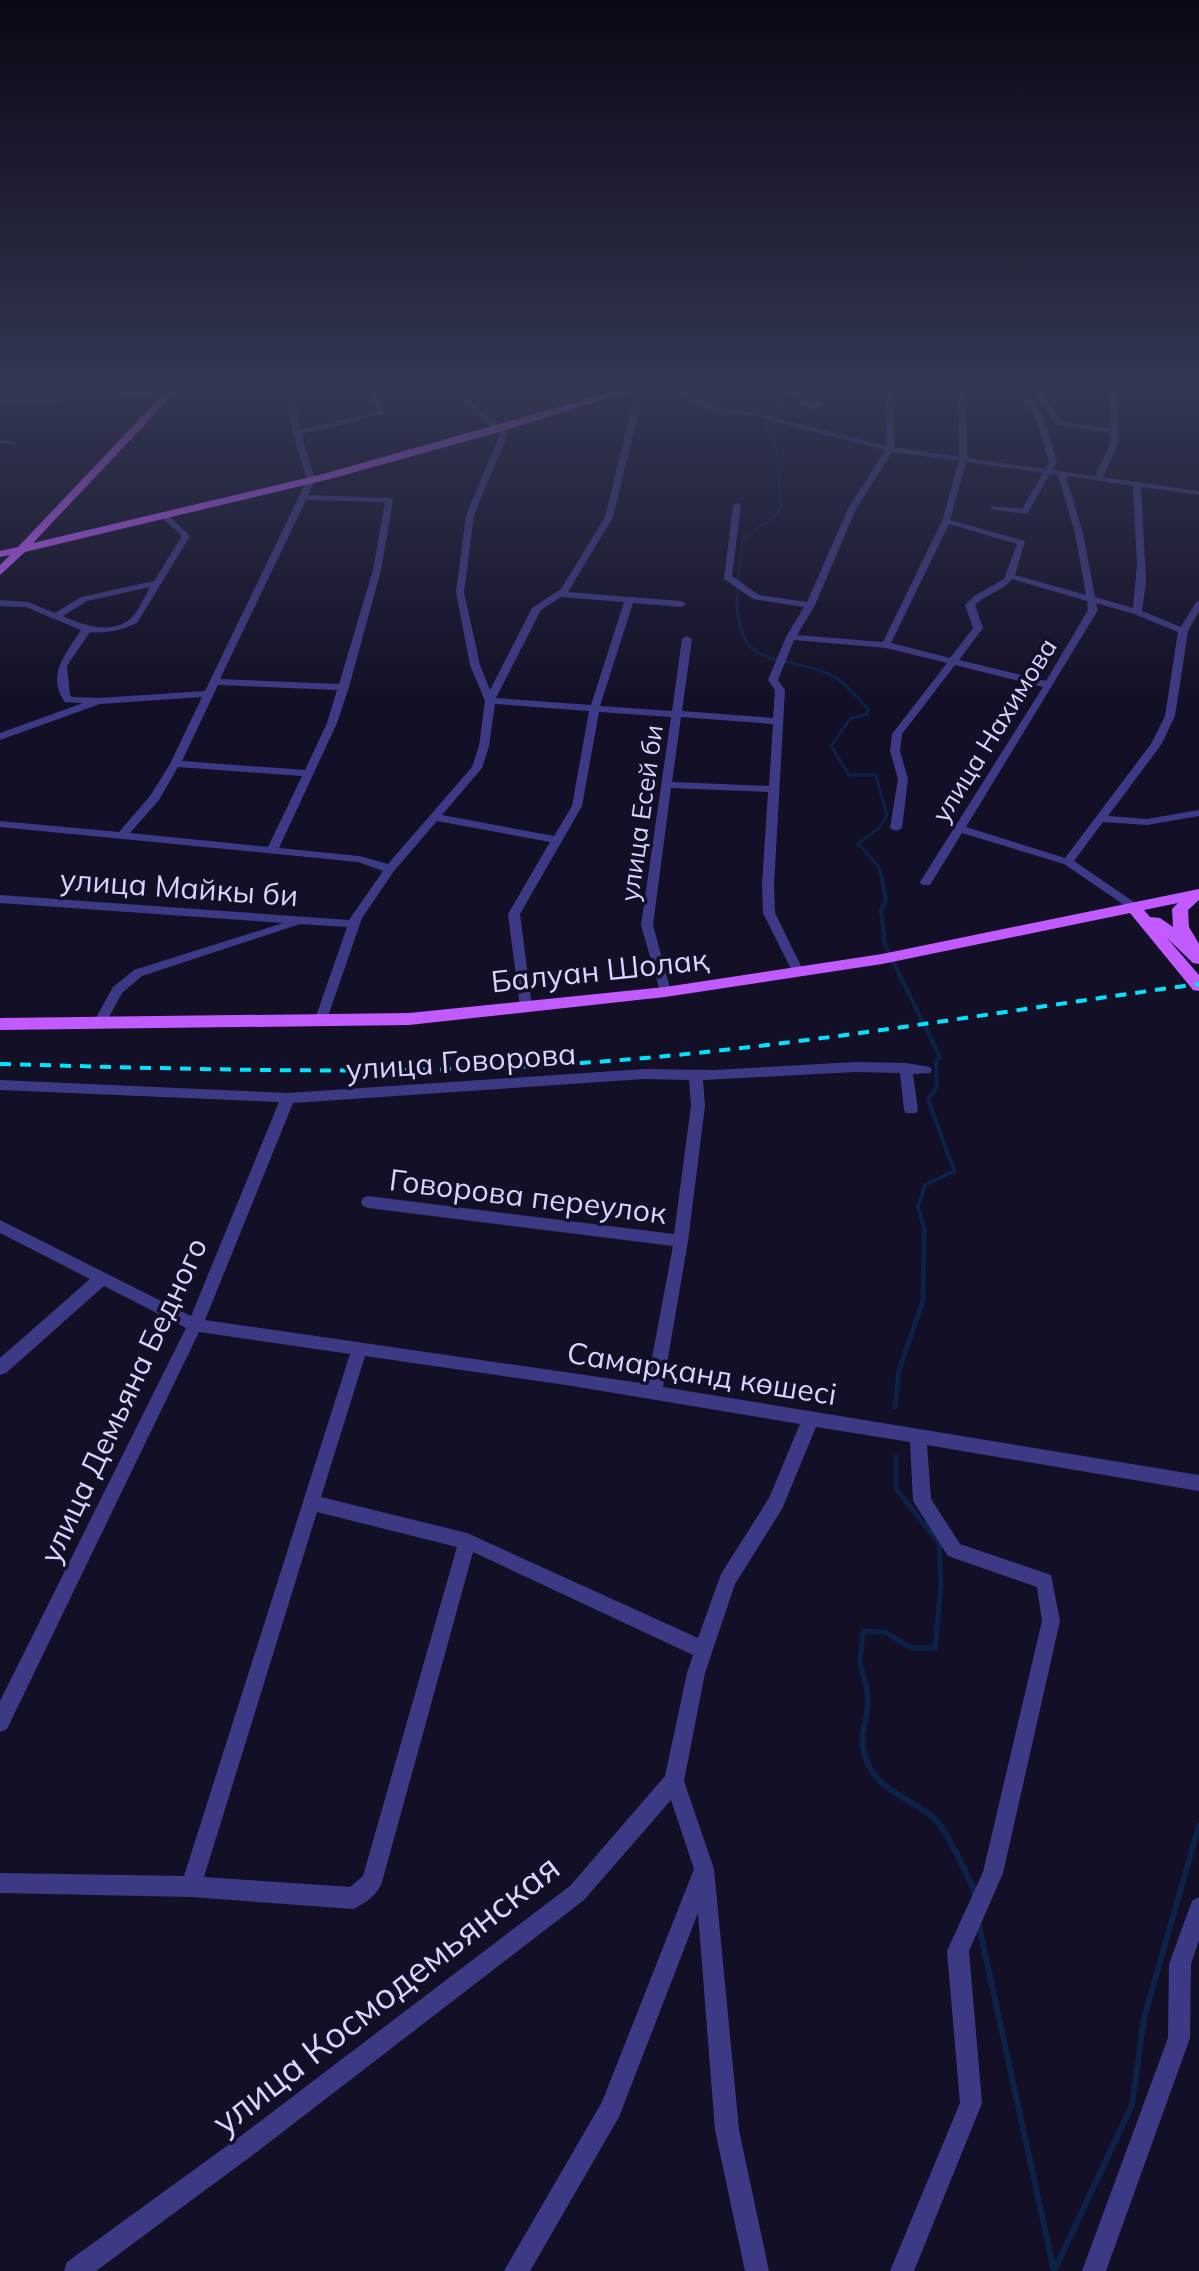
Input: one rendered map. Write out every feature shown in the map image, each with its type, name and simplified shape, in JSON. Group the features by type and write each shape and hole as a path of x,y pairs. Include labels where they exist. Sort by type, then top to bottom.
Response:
{"main road":[{"path":"0,572 78,490"},
{"path":"0,554 270,490"},
{"path":"1199,894 1186,901 1179,918 1199,958"},
{"name":"Балуан Шолақ","path":"0,1024 409,1019 665,992 952,945 1199,894"},
{"path":"1133,907 1170,931 1199,958"},
{"path":"1133,907 1199,986"}],"street":[{"path":"122,836 155,798 175,764 306,490"},
{"path":"481,490 470,515 460,592 475,665 490,701"},
{"path":"320,1022 354,924 390,869 477,768 484,746 490,701 537,608 564,591 609,517 616,490"},
{"path":"798,972 769,913 780,690 773,680 852,509 864,490"},
{"path":"886,645 946,521 955,490"},
{"path":"995,508 1024,512 1036,490"},
{"path":"1066,490 1079,533 1092,600"},
{"path":"1137,490 1135,513 1143,591 1137,612"},
{"path":"1176,490 1199,493"},
{"path":"272,851 332,723 344,687 377,570 389,500 303,497"},
{"path":"737,505 727,577 756,597 810,605"},
{"path":"0,603 29,604 86,630 110,631 134,621 186,536 164,516"},
{"path":"896,828 903,779 895,751 897,734 978,628 970,605 973,599 1003,584 1010,576 1021,541 946,521"},
{"path":"1010,576 1137,612 1183,631"},
{"path":"55,617 84,599 157,583"},
{"path":"559,594 681,604"},
{"name":"улица Нахимова","path":"926,882 1049,685 1093,610 1092,600"},
{"path":"526,1007 514,914 577,806 595,707 629,601"},
{"path":"1068,862 1156,745 1170,716 1183,631 1199,604"},
{"path":"86,630 62,666 65,695 69,700 207,694"},
{"path":"791,637 886,645 1049,685"},
{"name":"улица Есей би","path":"665,992 647,925 687,639"},
{"path":"213,682 344,687"},
{"path":"0,737 99,701"},
{"path":"490,701 779,721"},
{"path":"175,764 309,773"},
{"path":"666,785 775,789"},
{"path":"1102,819 1147,822 1199,813"},
{"path":"434,817 559,840"},
{"path":"0,824 359,859 390,869"},
{"path":"959,828 1068,862 1133,907"},
{"name":"улица Майкы би","path":"0,899 354,924"},
{"path":"98,1025 117,990 138,973 297,922"},
{"name":"улица Говорова","path":"0,1085 288,1098 644,1074 696,1078 886,1065 925,1070"},
{"path":"906,1068 911,1110"},
{"name":"Говорова переулок","path":"654,1393 681,1241 698,1106 696,1078"},
{"name":"улица Демьяна Бедного","path":"0,1722 195,1325 288,1098"},
{"name":"Говорова переулок","path":"368,1202 681,1241"},
{"name":"Самарқанд көшесі","path":"0,1226 195,1325 654,1393 1199,1483"},
{"path":"0,1368 103,1277"},
{"path":"191,1887 359,1349"},
{"name":"улица Космодемьянская","path":"76,2271 250,2143 577,1893 674,1781 696,1673 727,1580 776,1503 810,1420"},
{"path":"902,2271 971,2103 958,1951 993,1873 1051,1621 1045,1581 954,1550 922,1501 918,1436"},
{"path":"313,1503 467,1541 705,1651"},
{"path":"0,1883 191,1887 353,1898 372,1882 467,1541"},
{"path":"674,1781 704,1869 727,2130 757,2271"},
{"path":"516,2271 611,2109 704,1869"},
{"path":"1094,2271 1179,2038 1180,1964 1199,1908"}],"waterway":[{"path":"737,599 742,540 776,515 781,507 780,490"},
{"path":"737,599 739,622 745,639 754,650 766,657 831,675 868,709 867,714 850,719 831,746 849,775 876,775 887,816 879,828 858,844 879,867 881,876"},
{"path":"881,874 886,899 881,911 885,945 940,1057 936,1061 937,1087 928,1099 954,1171 925,1185 918,1207 925,1231"},
{"path":"895,1407 899,1370 923,1301 924,1229"},
{"path":"866,1687 860,1662 863,1631 885,1632 911,1648 935,1648 941,1584 939,1543 896,1489 896,1456"},
{"path":"866,1685 868,1706 862,1741 867,1762 887,1787 939,1823 960,1860 975,1897"},
{"path":"1055,2269 1132,2105 1144,2018 1199,1825"},
{"path":"979,1926 1054,2271"}],"railway":[{"path":"0,1064 363,1070 581,1063 736,1049 1199,984"}]}
